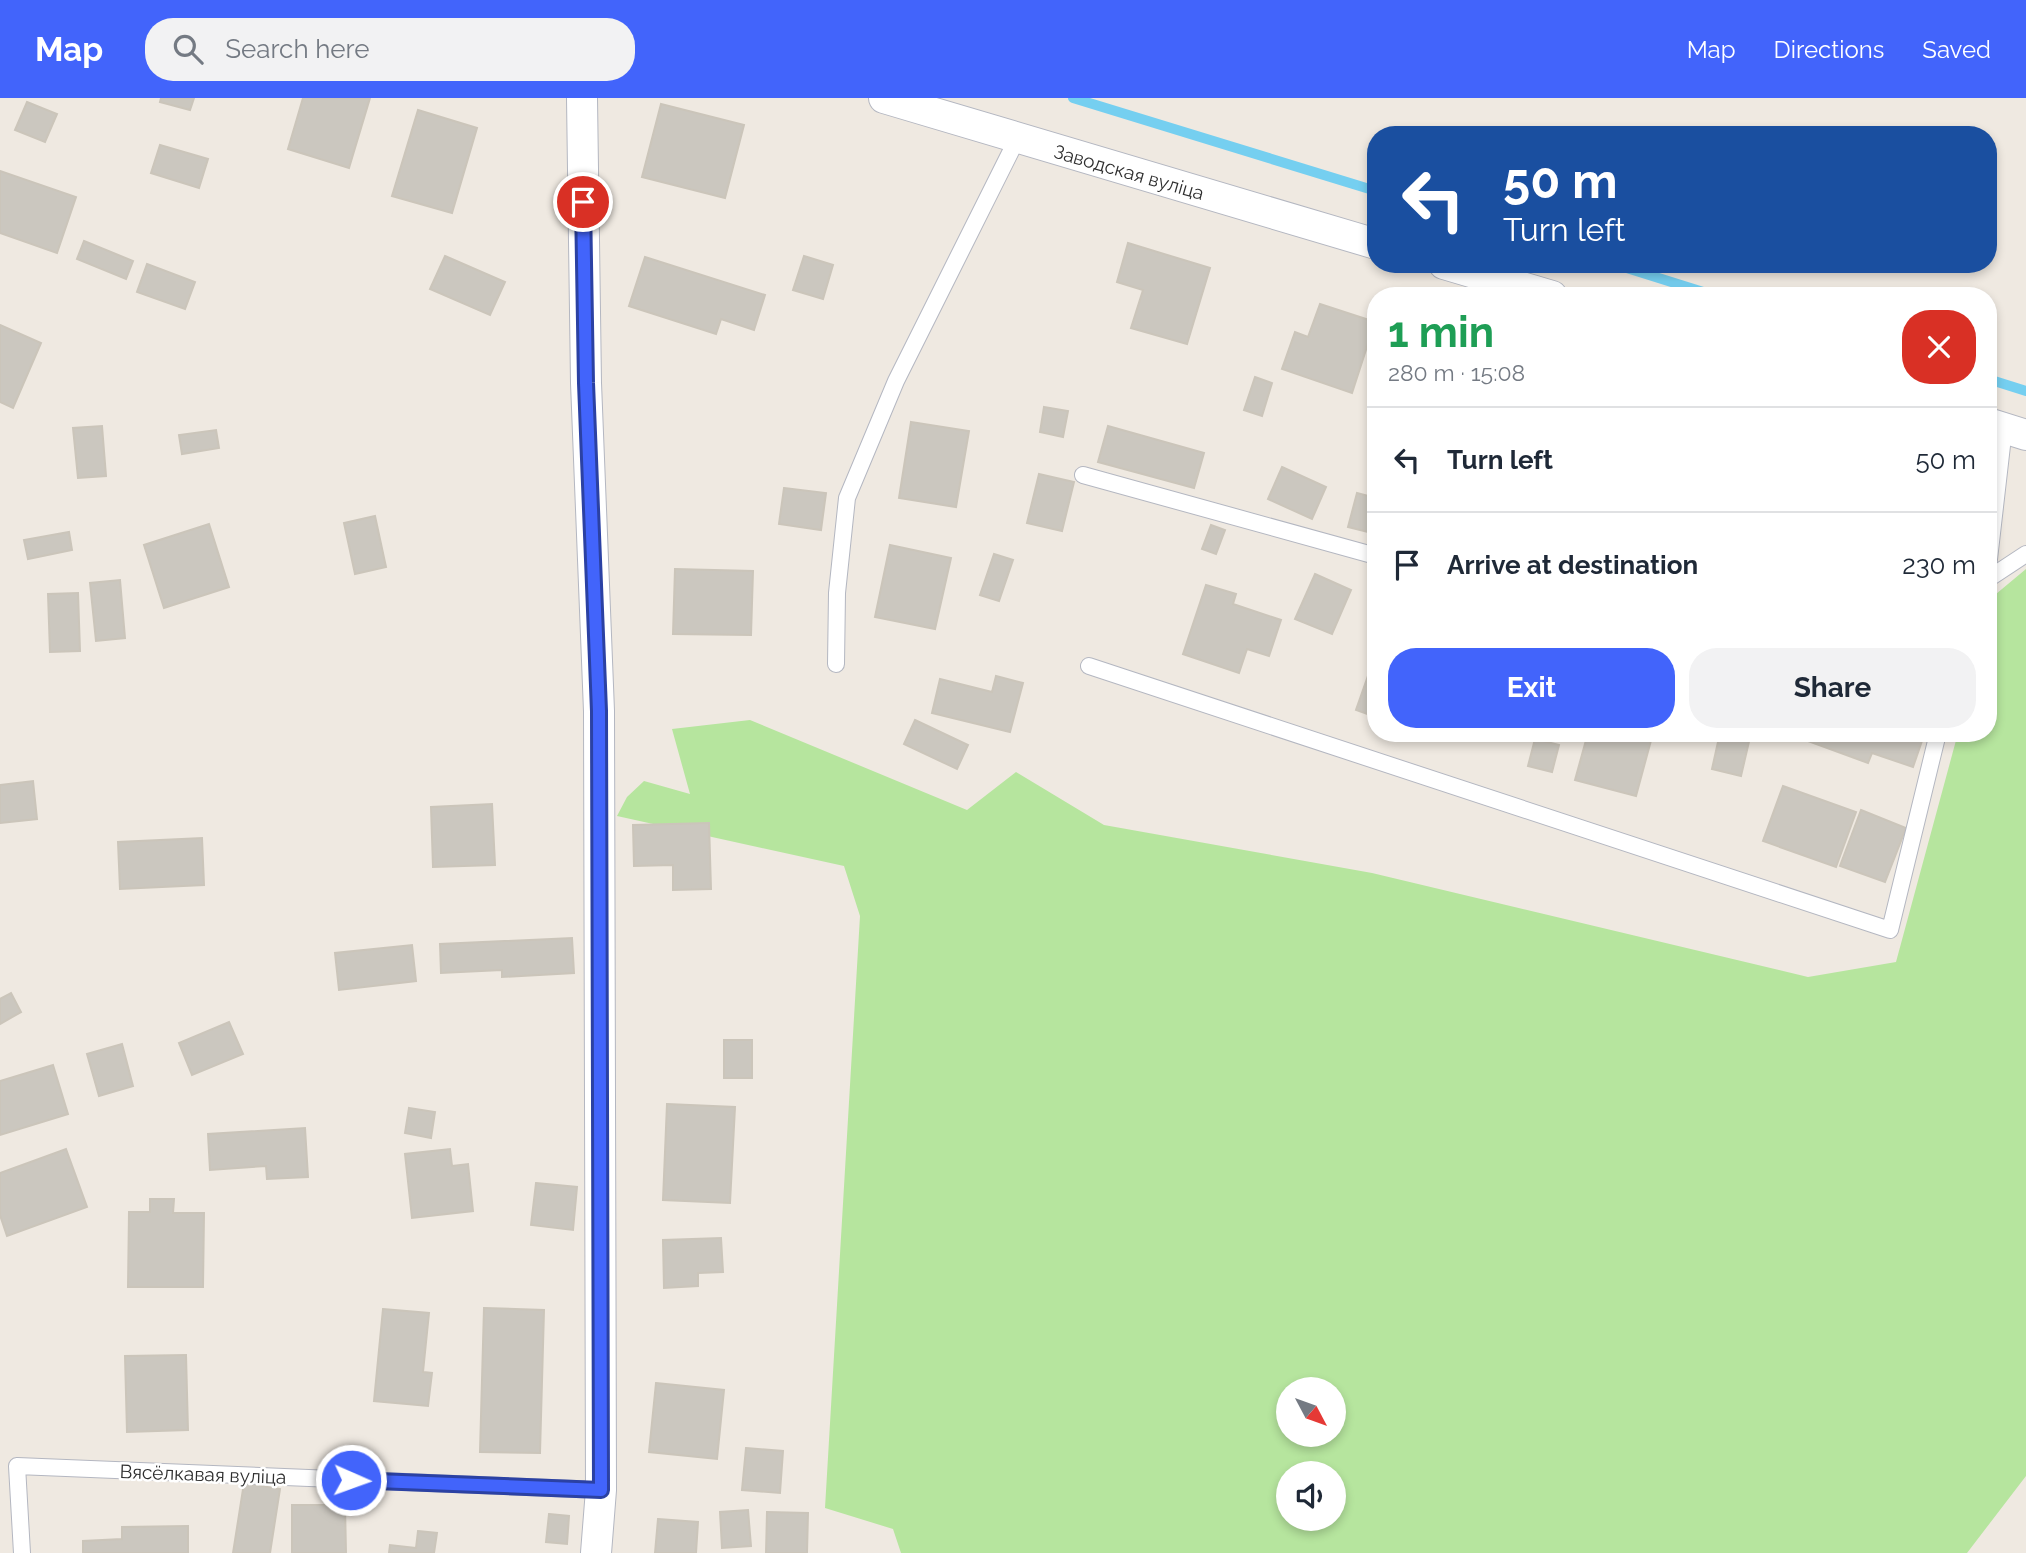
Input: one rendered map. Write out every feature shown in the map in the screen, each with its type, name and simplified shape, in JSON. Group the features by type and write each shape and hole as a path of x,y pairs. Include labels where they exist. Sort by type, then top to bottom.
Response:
{"street":[{"path":"582,98 586,383 599,711 601,1490 596,1553"},
{"name":"Заводская вуліца","path":"884,98 1367,241"},
{"path":"1474,273 1522,287"}],"lane":[{"path":"836,664 836,593 847,498 896,381 1017,139"},
{"path":"1997,498 2006,429"},
{"path":"1083,475 1367,554"},
{"path":"1997,573 2026,554"},
{"path":"1089,666 1890,930 1936,742"},
{"name":"Вясёлкавая вуліца","path":"22,1553 17,1466 601,1490"}],"green space":[{"path":"2026,569 2026,1476 1967,1553 901,1553 893,1529 825,1508 860,916 844,866 617,816 627,797 644,781 690,794 672,729 750,720 967,810 1016,772 1104,825 1372,873 1808,977 1896,962 1956,742 1997,742 1997,593"}],"building":[{"path":"161,98 194,98 190,110 160,102"},
{"path":"303,98 370,98 349,168 288,149"},
{"path":"27,102 57,114 45,142 15,130"},
{"path":"661,104 744,125 725,198 642,177"},
{"path":"418,110 477,128 452,213 392,196"},
{"path":"160,145 208,159 199,188 151,173"},
{"path":"0,171 76,197 57,253 0,233"},
{"path":"84,241 133,261 126,279 77,259"},
{"path":"1128,243 1210,268 1187,344 1131,328 1143,290 1117,282"},
{"path":"445,256 505,282 490,315 430,289"},
{"path":"804,256 833,265 823,299 793,290"},
{"path":"645,257 765,295 754,330 721,319 716,334 629,306"},
{"path":"147,264 195,282 185,309 137,292"},
{"path":"1320,304 1367,319 1367,347 1352,393 1282,369 1295,332 1308,337"},
{"path":"0,325 41,343 13,408 0,402"},
{"path":"1255,377 1272,383 1262,416 1244,410"},
{"path":"1044,407 1068,411 1063,437 1040,432"},
{"path":"911,422 969,431 956,507 899,498"},
{"path":"102,426 106,476 78,478 73,428"},
{"path":"1108,426 1204,453 1194,488 1098,462"},
{"path":"216,430 219,448 182,454 179,435"},
{"path":"1282,467 1326,487 1312,519 1268,499"},
{"path":"1039,474 1074,482 1062,531 1027,523"},
{"path":"784,488 826,493 821,530 779,524"},
{"path":"1357,493 1367,496 1367,532 1348,527"},
{"path":"375,516 386,567 355,574 344,523"},
{"path":"209,524 229,587 164,608 144,545"},
{"path":"1211,525 1225,530 1216,554 1202,549"},
{"path":"69,532 72,550 28,559 24,540"},
{"path":"890,545 951,558 935,629 875,617"},
{"path":"994,554 1013,560 999,601 980,595"},
{"path":"675,569 753,571 751,635 673,634"},
{"path":"1315,574 1351,590 1332,634 1295,619"},
{"path":"120,580 125,638 96,641 90,583"},
{"path":"1206,585 1236,594 1233,604 1281,620 1269,656 1247,649 1239,673 1183,654"},
{"path":"78,593 80,651 50,652 48,594"},
{"path":"996,676 1023,683 1010,732 932,713 940,679 992,692"},
{"path":"1367,679 1367,714 1356,710"},
{"path":"915,720 968,745 957,769 904,744"},
{"path":"1534,742 1559,745 1552,772 1528,766"},
{"path":"1586,742 1651,742 1636,796 1575,780"},
{"path":"1718,742 1749,742 1741,776 1712,769"},
{"path":"1810,742 1922,742 1913,767 1872,753 1868,763"},
{"path":"33,781 37,819 0,823 0,785"},
{"path":"1783,786 1856,812 1836,867 1763,841"},
{"path":"492,804 495,865 433,867 431,807"},
{"path":"1861,810 1906,828 1885,882 1840,866"},
{"path":"709,823 711,889 673,890 673,865 634,866 633,825"},
{"path":"202,838 204,885 120,889 118,842"},
{"path":"572,938 574,973 502,977 502,970 441,973 440,944"},
{"path":"412,945 416,981 339,990 335,953"},
{"path":"11,993 21,1012 0,1024 0,999"},
{"path":"229,1022 243,1054 192,1075 179,1043"},
{"path":"724,1040 752,1040 752,1078 724,1078"},
{"path":"122,1044 133,1086 99,1096 87,1054"},
{"path":"53,1065 68,1114 0,1135 0,1081"},
{"path":"667,1104 735,1107 730,1203 663,1200"},
{"path":"409,1108 435,1112 431,1138 405,1133"},
{"path":"305,1128 308,1177 267,1179 266,1166 210,1170 208,1134"},
{"path":"66,1149 87,1207 7,1236 0,1215 0,1173"},
{"path":"450,1149 452,1166 468,1164 473,1211 412,1218 405,1154"},
{"path":"536,1183 577,1187 573,1230 531,1225"},
{"path":"150,1199 174,1199 173,1213 204,1213 203,1287 128,1287 129,1212 150,1212"},
{"path":"721,1238 723,1272 698,1273 698,1286 664,1288 663,1240"},
{"path":"484,1308 544,1310 540,1453 480,1452"},
{"path":"383,1309 429,1313 423,1372 432,1373 428,1406 374,1401"},
{"path":"186,1355 188,1430 127,1432 125,1356"},
{"path":"656,1383 724,1390 717,1459 649,1452"},
{"path":"746,1448 783,1451 780,1493 742,1490"},
{"path":"244,1483 280,1489 270,1553 233,1553"},
{"path":"292,1505 345,1505 346,1553 292,1553"},
{"path":"748,1510 751,1546 722,1548 720,1512"},
{"path":"767,1512 808,1513 807,1553 766,1553"},
{"path":"549,1514 569,1516 567,1544 546,1542"},
{"path":"658,1519 698,1522 696,1553 655,1553"},
{"path":"188,1526 188,1553 83,1553 83,1541 122,1539 122,1527"},
{"path":"418,1531 437,1533 434,1553 389,1553 390,1545 416,1548"}],"waterway":[{"path":"1073,98 1367,188"},
{"path":"1643,273 1687,287"},
{"path":"1997,382 2026,391"}],"route":[{"path":"351,1480 601,1490 599,711 586,383 583,202"}]}
